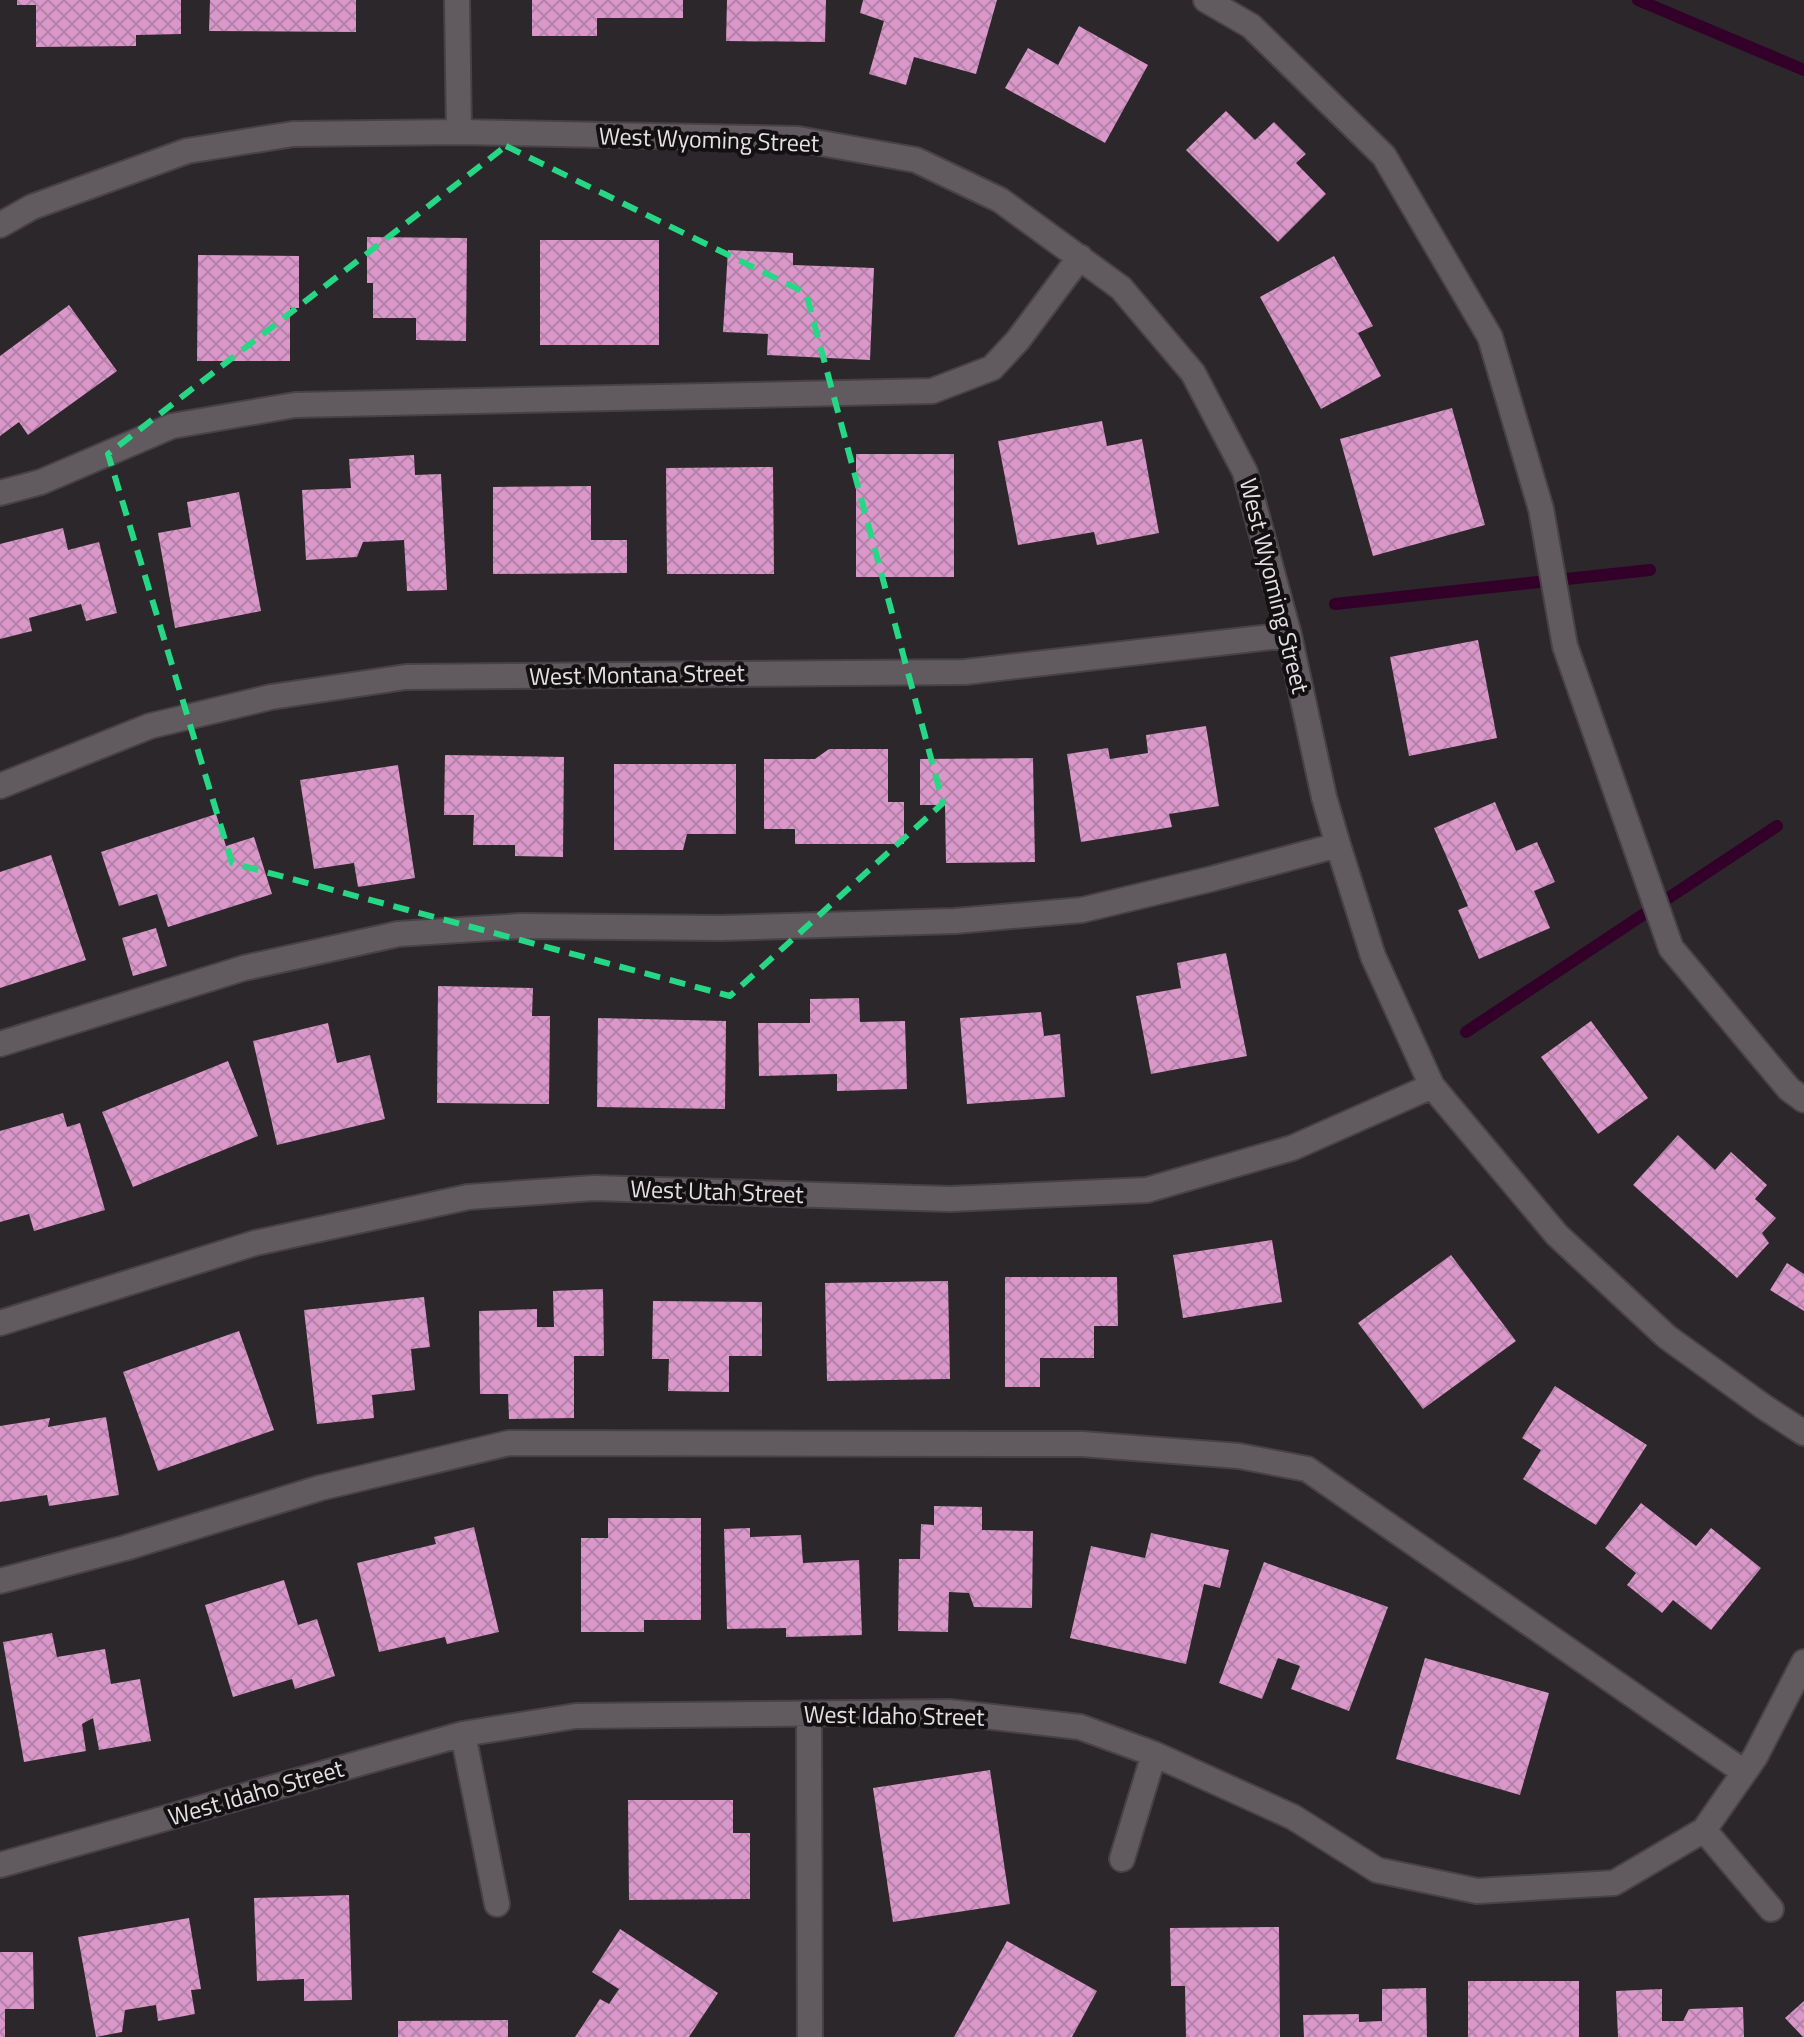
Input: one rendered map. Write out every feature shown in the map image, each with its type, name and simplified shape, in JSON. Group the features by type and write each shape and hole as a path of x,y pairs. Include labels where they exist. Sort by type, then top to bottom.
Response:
{"street":[{"path":"457,0 459,132"},
{"path":"1206,0 1251,26 1384,156 1490,337 1541,509 1565,646 1671,948 1789,1089 1804,1100"},
{"name":"West Wyoming Street","path":"0,225 32,207 187,151 293,134 459,132 798,139 916,160 1000,200 1121,288 1193,373 1245,472 1289,635 1324,797 1338,845 1373,956 1432,1086 1568,1245 1667,1337 1804,1433"},
{"path":"0,493 41,482 172,426 295,405 932,391 992,368 1018,340 1080,257"},
{"name":"West Montana Street","path":"0,786 150,726 271,697 406,677 965,672 1289,635"},
{"path":"0,1044 244,968 398,934 521,926 721,928 955,921 1082,910 1338,845"},
{"name":"West Utah Street","path":"0,1323 255,1243 468,1197 594,1188 950,1199 1147,1190 1292,1148 1432,1086"},
{"path":"0,1581 125,1548 320,1488 509,1443 1082,1444 1239,1456 1307,1469 1744,1772"},
{"name":"West Idaho Street","path":"0,1865 463,1734 576,1716 949,1712 1080,1727 1154,1754 1293,1817 1377,1870 1477,1891 1614,1883 1704,1830 1755,1757 1804,1662"},
{"path":"809,1714 810,2037"},
{"path":"463,1734 497,1904"},
{"path":"1122,1859 1154,1754"},
{"path":"1704,1830 1771,1909"}],"highlighted area":[{"path":"506,146 806,293 943,803 730,996 232,863 108,454"}],"building":[{"path":"17,0 181,0 181,34 136,35 136,46 36,47 36,5 17,5"},
{"path":"210,0 356,0 356,32 209,31"},
{"path":"532,0 683,0 683,18 597,18 597,36 532,36"},
{"path":"727,0 826,0 825,42 726,41"},
{"path":"863,0 997,0 976,74 914,57 906,85 869,74 884,21 860,13"},
{"path":"1079,26 1148,65 1105,143 1005,88 1028,48 1058,65"},
{"path":"1226,111 1255,140 1274,122 1306,154 1296,163 1326,194 1278,242 1186,150"},
{"path":"367,237 467,238 466,341 416,340 416,318 373,318 373,283 367,283"},
{"path":"540,240 659,240 659,345 540,345"},
{"path":"728,250 793,253 793,265 874,268 870,360 767,355 768,334 723,332"},
{"path":"198,255 299,256 299,308 290,308 290,361 197,361"},
{"path":"1334,256 1373,326 1358,333 1381,376 1321,409 1260,297"},
{"path":"69,305 117,371 28,435 19,422 0,436 0,356"},
{"path":"1452,408 1485,525 1373,556 1340,439"},
{"path":"1102,421 1107,446 1142,439 1159,533 1097,545 1094,532 1018,545 998,441"},
{"path":"856,454 954,454 954,577 856,577"},
{"path":"414,455 415,475 441,474 447,590 407,591 404,540 363,542 357,557 306,560 302,490 351,488 349,459"},
{"path":"773,467 774,574 667,574 666,468"},
{"path":"591,486 591,540 627,540 627,573 493,574 493,487"},
{"path":"239,492 261,611 175,628 158,533 191,527 187,502"},
{"path":"63,528 68,550 99,542 117,613 86,621 81,604 29,618 32,631 0,639 0,544"},
{"path":"1478,640 1497,738 1409,756 1390,657"},
{"path":"1206,726 1219,806 1169,814 1172,827 1081,842 1067,754 1108,748 1110,759 1148,753 1146,735"},
{"path":"829,749 888,749 888,802 904,802 904,844 795,844 795,829 764,829 764,759 815,759"},
{"path":"445,755 564,757 563,857 515,856 515,845 473,845 474,815 444,815"},
{"path":"1033,758 1035,862 946,863 945,805 920,805 920,759"},
{"path":"614,764 736,764 736,834 687,834 683,850 614,850"},
{"path":"398,765 415,878 358,887 354,863 314,869 300,780"},
{"path":"1495,802 1516,851 1537,842 1555,882 1534,891 1550,928 1479,959 1458,910 1468,906 1434,828"},
{"path":"216,814 226,846 254,837 272,894 168,927 157,894 119,906 101,852"},
{"path":"51,855 86,960 0,988 0,872"},
{"path":"156,928 167,966 133,976 122,938"},
{"path":"1226,953 1247,1056 1151,1074 1136,996 1181,988 1177,963"},
{"path":"438,986 533,988 532,1016 550,1016 549,1104 437,1103"},
{"path":"859,998 860,1022 905,1021 907,1089 837,1091 837,1074 759,1076 758,1023 810,1023 810,999"},
{"path":"1041,1012 1044,1036 1060,1034 1065,1097 967,1104 960,1018"},
{"path":"598,1018 726,1021 725,1109 597,1107"},
{"path":"1591,1021 1648,1098 1598,1134 1541,1057"},
{"path":"328,1023 337,1063 370,1055 385,1119 277,1145 253,1041"},
{"path":"228,1061 258,1136 133,1187 102,1112"},
{"path":"63,1113 67,1127 80,1123 105,1210 34,1231 29,1214 0,1222 0,1131"},
{"path":"1678,1135 1715,1170 1731,1152 1767,1185 1755,1199 1776,1218 1762,1233 1769,1243 1737,1278 1633,1185"},
{"path":"1272,1240 1282,1302 1183,1318 1173,1255"},
{"path":"1451,1255 1516,1341 1423,1409 1358,1323"},
{"path":"1787,1263 1804,1274 1804,1311 1770,1290"},
{"path":"1005,1277 1117,1277 1118,1326 1094,1326 1094,1358 1040,1358 1040,1387 1005,1387"},
{"path":"948,1281 950,1379 827,1381 825,1283"},
{"path":"603,1289 604,1356 574,1356 574,1418 509,1419 508,1394 480,1394 479,1311 537,1309 537,1327 554,1327 553,1291"},
{"path":"424,1297 430,1347 411,1349 415,1390 372,1395 374,1418 317,1424 304,1310"},
{"path":"653,1301 762,1302 762,1356 729,1356 729,1392 668,1391 669,1359 652,1359"},
{"path":"239,1331 274,1430 158,1471 123,1372"},
{"path":"1555,1386 1647,1445 1596,1525 1523,1479 1541,1450 1522,1438"},
{"path":"106,1417 119,1495 49,1506 47,1495 0,1502 0,1426 50,1418 48,1427"},
{"path":"1641,1503 1696,1546 1711,1528 1761,1568 1711,1630 1673,1600 1662,1613 1627,1585 1636,1573 1605,1548"},
{"path":"934,1506 982,1507 982,1530 1033,1531 1032,1608 974,1607 969,1593 949,1592 948,1632 898,1631 899,1559 920,1559 921,1524 934,1525"},
{"path":"608,1518 701,1518 701,1620 644,1620 644,1632 581,1632 581,1538 608,1538"},
{"path":"474,1527 499,1632 447,1644 445,1637 379,1652 357,1563 436,1544 434,1537"},
{"path":"750,1528 750,1537 801,1535 803,1563 859,1560 862,1635 786,1637 786,1628 727,1629 724,1529"},
{"path":"1151,1533 1229,1550 1220,1588 1204,1584 1186,1664 1070,1638 1091,1546 1145,1558"},
{"path":"1264,1562 1388,1607 1349,1711 1291,1689 1300,1666 1278,1658 1262,1699 1219,1683"},
{"path":"284,1580 298,1625 317,1619 335,1676 295,1689 292,1679 233,1697 205,1605"},
{"path":"52,1633 57,1657 105,1649 111,1684 140,1679 151,1741 99,1750 93,1718 82,1724 86,1751 24,1762 3,1642"},
{"path":"1425,1658 1549,1693 1520,1795 1396,1759"},
{"path":"990,1770 1010,1904 893,1922 873,1788"},
{"path":"628,1800 733,1800 733,1833 750,1833 750,1899 629,1900"},
{"path":"349,1895 352,2000 304,2001 304,1979 257,1981 254,1898"},
{"path":"189,1918 201,1989 191,1990 195,2014 158,2021 156,2005 125,2010 122,2032 96,2037 78,1937"},
{"path":"1279,1927 1280,2037 1186,2037 1185,1986 1171,1986 1170,1928"},
{"path":"620,1929 718,1993 689,2037 575,2037 600,1999 609,2004 619,1989 592,1972"},
{"path":"1007,1941 1097,1991 1072,2037 954,2037"},
{"path":"0,1952 33,1952 34,2009 5,2009 5,2037 0,2037"},
{"path":"1468,1981 1579,1981 1579,2037 1468,2037"},
{"path":"1426,1988 1427,2037 1304,2037 1303,2015 1359,2014 1359,2022 1382,2021 1382,1989"},
{"path":"1662,1989 1662,2021 1683,2021 1689,2009 1743,2007 1744,2037 1618,2037 1616,1991"},
{"path":"1804,2001 1804,2037 1803,2037 1785,2018"},
{"path":"508,2020 508,2037 398,2037 398,2021"}],"waterway":[{"path":"1638,0 1804,70"},
{"path":"1335,604 1650,570"},
{"path":"1466,1032 1777,826"}]}
